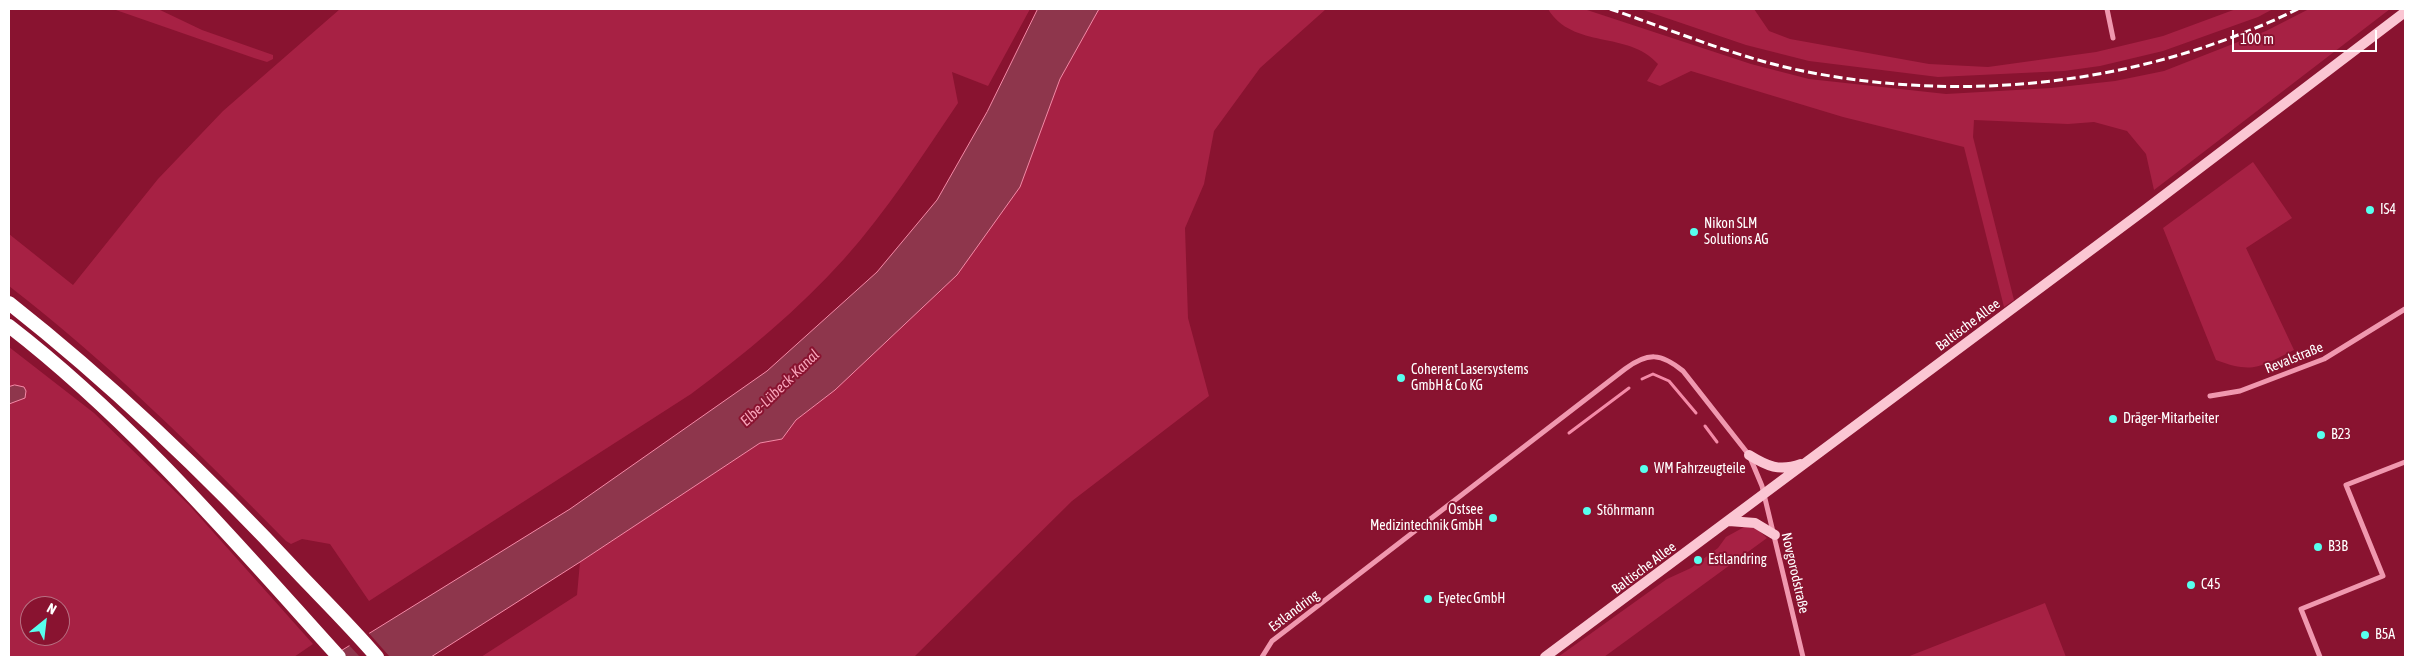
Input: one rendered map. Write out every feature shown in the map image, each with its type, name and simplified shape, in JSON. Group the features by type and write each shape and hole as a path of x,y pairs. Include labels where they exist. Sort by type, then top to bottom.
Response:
{"highway":[{"path":"9,302 157,433 284,557 377,657"},
{"path":"9,326 112,416 187,491 339,657"}],"main road":[{"name":"Baltische Allee","path":"1545,657 1765,494 2405,12"},
{"path":"1749,455 1765,465 1784,469 1808,461"},
{"path":"1729,521 1755,523 1775,535"}],"street":[{"path":"2107,9 2114,38"},
{"name":"Revalstraße","path":"2210,396 2240,391 2324,359 2405,309"},
{"name":"Estlandring","path":"1262,657 1272,641 1620,374 1644,358 1658,356 1670,361 1683,371 1749,455 1765,494"},
{"path":"2320,657 2301,609 2383,576 2346,485 2405,462"},
{"name":"Novgorodstraße","path":"1765,494 1803,657"}],"shaded area":[{"path":"113,9 158,9 202,30 273,55 273,59 267,62 254,58"},
{"path":"340,9 1030,9 988,86 952,72 958,103 875,222 809,296 751,347 691,394 369,601 330,544 302,539 291,544 286,541 152,409 82,345 9,286 9,234 73,285 158,179 223,111"},
{"path":"1099,9 1326,9 1260,68 1214,131 1204,184 1185,228 1188,318 1209,396 1072,501 914,657 481,657 577,595 580,562 760,443 782,439 796,420 835,390 1020,187 1060,79"},
{"path":"1548,9 1584,9 1751,64 1809,79 1946,94 2051,88 2115,81 2164,71 2266,31 2309,9 2390,9 2154,190 2146,154 2127,131 2094,122 2068,124 1974,120 1973,137 2014,300 2004,307 1964,147 1843,117 1691,71 1660,86 1647,81 1658,64 1646,54 1617,42 1572,30 1559,22"},
{"path":"1640,9 1754,9 1769,31 1790,39 1929,64 1988,67 2096,52 2163,36 2236,9 2273,9 2258,17 2163,51 2100,66 2064,71 1938,77 1809,61 1746,45"},
{"path":"2253,162 2292,218 2246,248 2294,350 2256,367 2239,367 2216,360 2163,228"},
{"path":"9,347 94,413 189,505 313,644 294,657 9,657"},
{"path":"1746,526 1756,528 1767,538 1604,657 1558,657 1667,579 1691,568 1718,548 1726,537"},
{"path":"2045,603 2066,657 1907,657"}],"water":[{"name":"Elbe-Lübeck-Kanal","path":"1038,9 1099,9 1060,79 1020,187 957,275 835,390 796,420 782,439 760,443 580,562 431,657 331,657 570,509 767,371 877,272 937,200 987,112"},
{"path":"15,385 24,387 26,391 25,398 9,404 9,387"}],"pier":[{"path":"367,631 390,657 360,657 348,644"}],"waterway":[{"path":"1642,379 1653,374 1669,381 1696,413"},
{"path":"1569,433 1629,388"},
{"path":"1705,426 1717,442"}],"railway":[{"path":"1610,9 1758,60 1808,72 1870,82 1933,86 1995,86 2058,80 2120,70 2181,55 2240,34 2298,9"}],"place":[{"name":"IS4","path":"2370,210"},
{"name":"Nikon SLM Solutions AG","path":"1694,232"},
{"name":"Coherent Lasersystems GmbH & Co KG","path":"1401,378"},
{"name":"Dräger-Mitarbeiter","path":"2113,419"},
{"name":"B23","path":"2321,435"},
{"name":"WM Fahrzeugteile","path":"1644,469"},
{"name":"Stöhrmann","path":"1587,511"},
{"name":"Ostsee Medizintechnik GmbH","path":"1493,518"},
{"name":"B3B","path":"2318,547"},
{"name":"Estlandring","path":"1698,560"},
{"name":"C45","path":"2191,585"},
{"name":"Eyetec GmbH","path":"1428,599"},
{"name":"B5A","path":"2365,635"}]}
